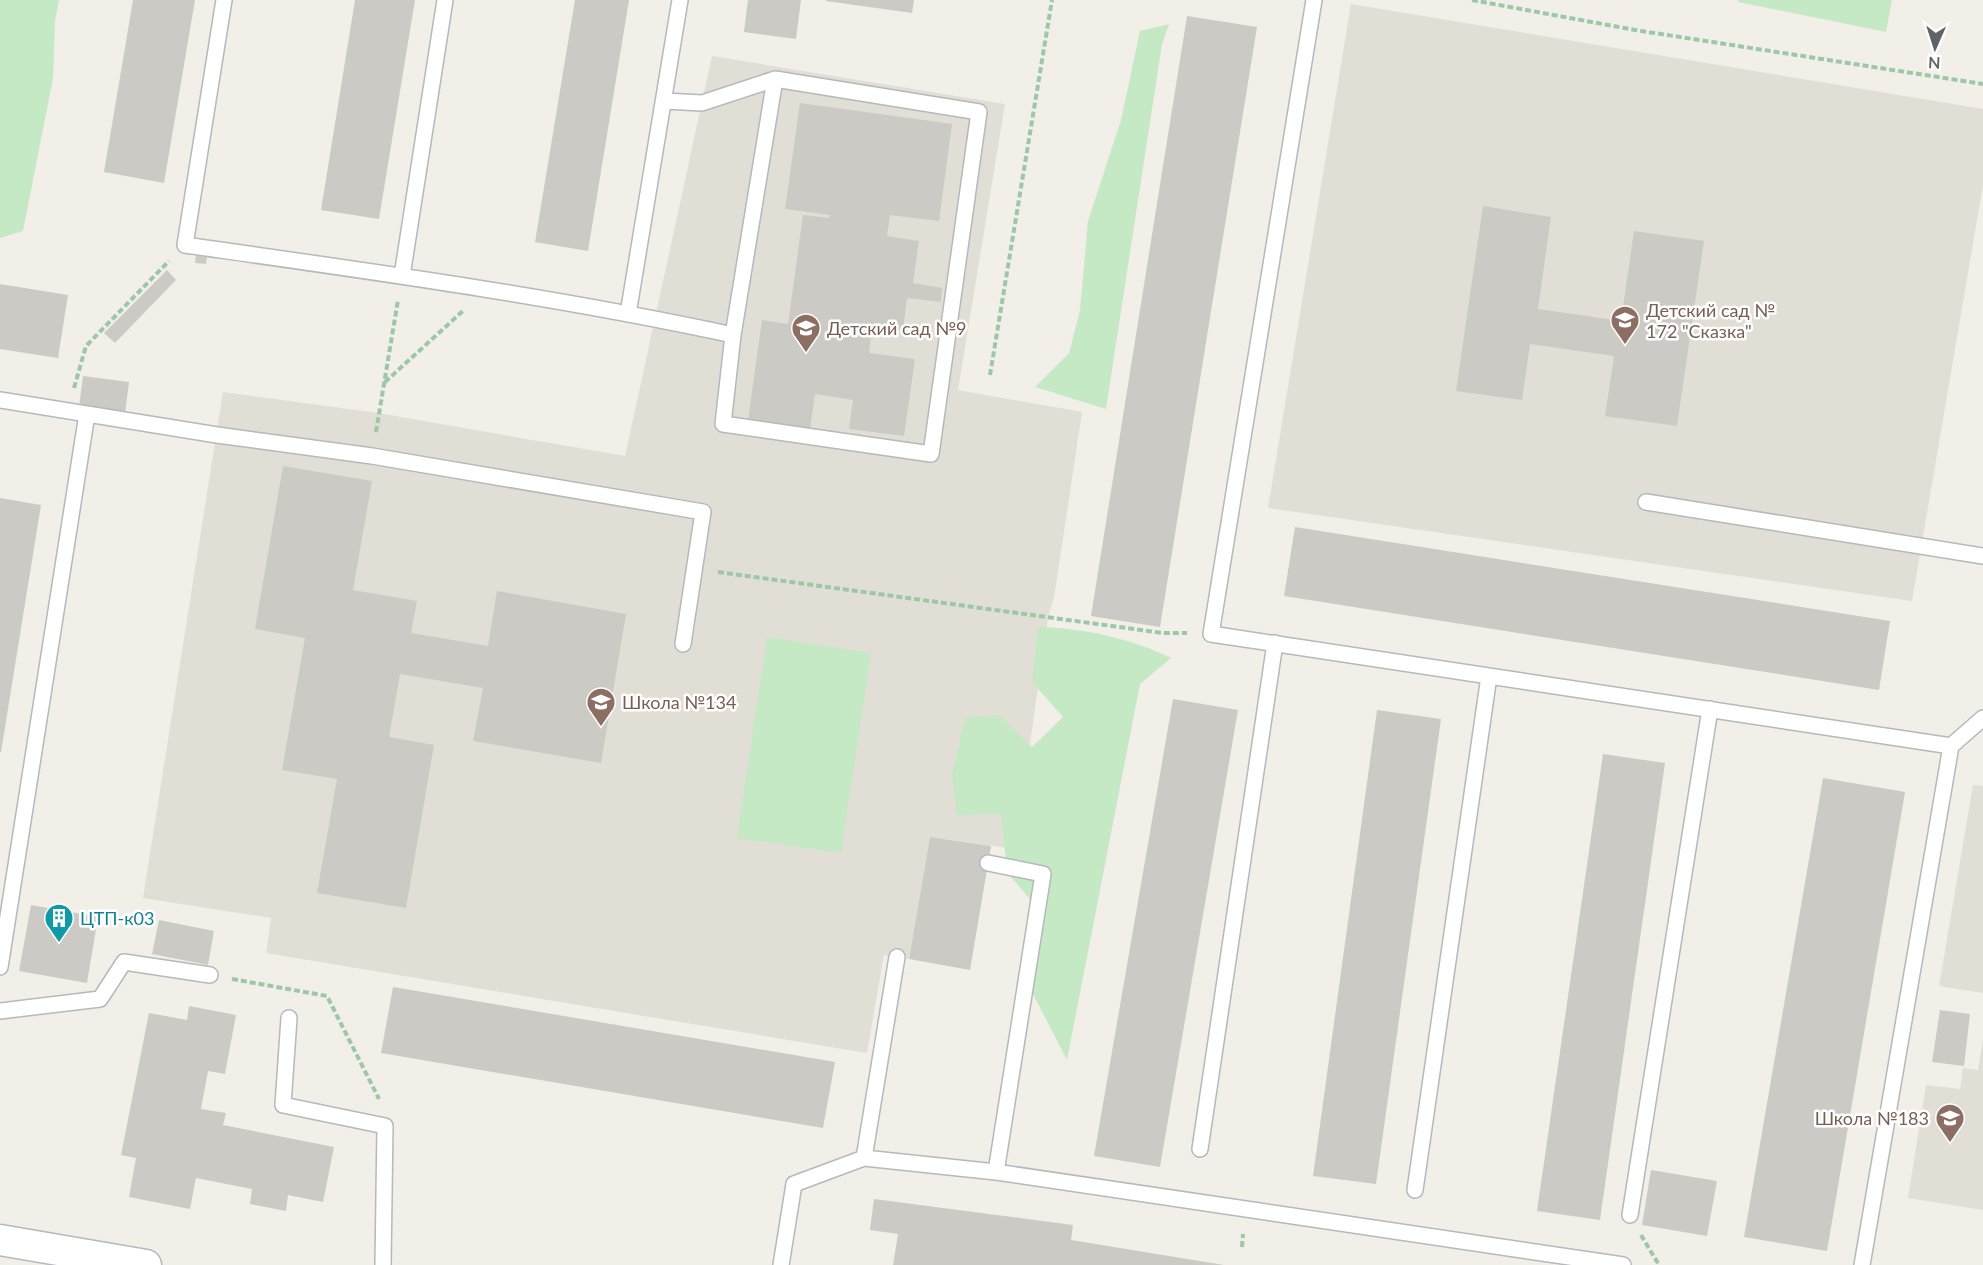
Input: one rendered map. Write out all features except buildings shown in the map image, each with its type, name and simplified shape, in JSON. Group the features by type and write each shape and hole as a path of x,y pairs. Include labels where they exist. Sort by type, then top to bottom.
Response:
{"street":[{"path":"0,1240 146,1265"}],"lane":[{"path":"224,0 184,245 402,276 628,314 733,335"},
{"path":"402,276 445,0"},
{"path":"628,314 680,0"},
{"path":"1314,0 1211,634 1951,746"},
{"path":"664,100 702,103 775,79 979,112 931,454 723,424 733,335 775,79"},
{"path":"0,400 217,435 372,456 703,512 683,644"},
{"path":"0,967 87,414"},
{"path":"1646,502 1983,556"},
{"path":"1200,1149 1275,643"},
{"path":"1415,1190 1489,676"},
{"path":"1630,1215 1710,709"},
{"path":"1862,1265 1951,746 1983,718"},
{"path":"988,863 1043,874 996,1172"},
{"path":"864,1158 897,957"},
{"path":"0,1011 100,999 124,962 210,975"},
{"path":"289,1018 283,1105 385,1126 383,1265"},
{"path":"781,1265 794,1184 864,1158 996,1172 1623,1265"}],"path":[{"path":"990,375 1052,0"},
{"path":"1472,0 1635,30 1983,84"},
{"path":"67,411 86,346 184,245"},
{"path":"372,456 402,276"},
{"path":"384,382 486,290"},
{"path":"696,569 1163,633 1211,634"},
{"path":"210,975 327,996 378,1096 385,1126"},
{"path":"1630,1215 1659,1265"}],"shaded area":[{"name":"Детский сад № 172 \"Сказка\"","path":"1351,4 1983,109 1983,185 1912,601 1268,508"},
{"name":"Школа №134","path":"712,56 1005,104 958,390 1082,412 1054,598 1048,617 1015,849 930,837 909,959 884,955 867,1053 266,953 271,918 143,898 223,392 378,413 625,456"},
{"path":"1973,785 1983,786 1983,993 1939,986"},
{"name":"Школа №183","path":"1983,1039 1983,1210 1908,1198 1926,1085 1960,1089 1963,1068 1978,1070"}],"green space":[{"path":"0,0 59,0 55,21 53,78 23,231 0,238"},
{"path":"1738,0 1892,0 1886,32 1738,2"},
{"path":"1169,24 1162,44 1106,409 1035,387 1069,353 1080,310 1088,221 1121,120 1140,31"},
{"path":"1038,627 1072,629 1106,635 1171,658 1140,684 1067,1060 1032,992 1043,915 1007,872 1001,814 957,815 952,775 965,718 999,715 1032,747 1063,717 1032,682"},
{"path":"767,637 871,653 841,853 737,838"}],"place":[{"name":"Детский сад № 172 \"Сказка\"","path":"1625,346"},
{"name":"Детский сад №9","path":"806,354"},
{"name":"Школа №134","path":"601,728"},
{"name":"ЦТП-к03","path":"59,944"},
{"name":"Школа №183","path":"1950,1144"}]}
